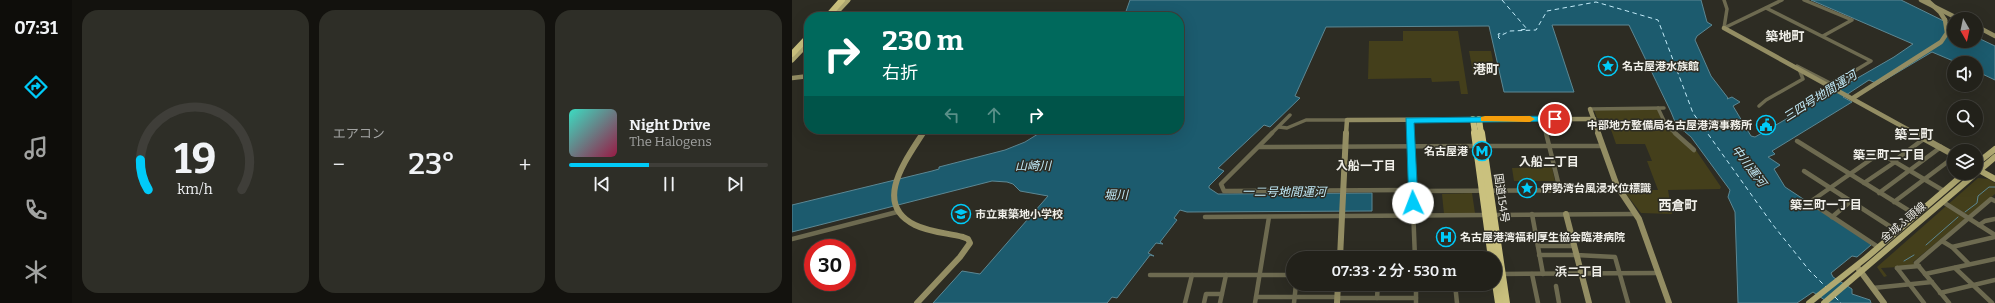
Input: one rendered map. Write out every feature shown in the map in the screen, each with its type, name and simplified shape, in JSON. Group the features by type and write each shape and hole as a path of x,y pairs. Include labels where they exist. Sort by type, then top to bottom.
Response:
{"highway":[{"path":"831,12 842,0"},
{"path":"836,12 847,0"},
{"path":"792,54 804,41"},
{"path":"792,59 804,46"},
{"name":"国道154号","path":"1476,119 1494,251"},
{"name":"国道154号","path":"1490,215 1492,251"},
{"name":"国道154号","path":"1498,291 1499,303"},
{"name":"国道154号","path":"1502,291 1506,303"}],"main road":[{"name":"金城ふ頭線","path":"1983,162 1995,149"},
{"name":"金城ふ頭線","path":"1983,164 1995,157"},
{"path":"1983,169 1995,175"},
{"path":"1983,171 1995,179"},
{"name":"金城ふ頭線","path":"1859,269 1878,247 1957,180"},
{"name":"金城ふ頭線","path":"1809,303 1859,269 1943,202 1965,180"},
{"name":"金城ふ頭線","path":"1824,303 1851,275"}],"street":[{"path":"1724,0 1727,9 1724,28"},
{"path":"1724,28 1782,0"},
{"path":"1804,0 1852,20 1822,36"},
{"path":"1921,0 1947,13"},
{"path":"1853,98 1944,39 1947,33 1946,22 1940,12 1927,0"},
{"path":"1766,8 1871,61 1846,76 1830,83 1798,66 1794,66"},
{"path":"1724,28 1794,66 1830,89 1810,101"},
{"path":"1983,31 1995,37"},
{"path":"1800,71 1833,87 1947,151"},
{"path":"1759,106 1766,100 1803,79 1800,71"},
{"path":"792,77 804,76"},
{"path":"1833,87 1843,81 1846,76"},
{"path":"1658,108 1666,125 1694,150"},
{"path":"1664,108 1590,109 1619,190 1637,214 1669,303"},
{"path":"1290,115 1221,184 1224,191 1619,190"},
{"path":"1542,119 1560,190"},
{"path":"1279,127 1287,128 1306,120 1594,119"},
{"path":"1340,251 1347,120"},
{"path":"1410,120 1415,251"},
{"path":"917,303 960,257 970,243 968,239 963,237 915,225 906,220 896,210 892,193 897,177 922,134"},
{"path":"1864,183 1925,138"},
{"path":"1797,141 1916,215"},
{"path":"1259,147 1603,146"},
{"path":"1879,193 1941,147"},
{"path":"1878,247 1810,202 1880,152 1944,191"},
{"path":"1894,202 1947,161"},
{"path":"1804,171 1897,231"},
{"path":"1949,303 1916,263 1992,199 1995,201"},
{"path":"1832,217 1851,201"},
{"path":"1943,202 1995,236"},
{"path":"792,238 896,210"},
{"path":"1204,217 1342,214 1637,214"},
{"path":"1532,214 1543,274"},
{"path":"1566,214 1589,303"},
{"path":"1255,303 1269,216"},
{"path":"1979,225 1985,221 1995,219"},
{"path":"1536,236 1572,236"},
{"path":"1952,247 1995,236"},
{"path":"1942,241 1952,247 1969,264"},
{"path":"1538,246 1574,246"},
{"path":"1539,255 1615,257 1628,303"},
{"path":"1925,274 1995,259"},
{"path":"1919,266 1897,268 1924,303"},
{"path":"1955,268 1993,303"},
{"path":"1859,269 1884,303"},
{"path":"1502,275 1658,273"},
{"path":"1532,274 1538,303"},
{"path":"1150,275 1286,275"},
{"path":"1185,303 1192,275"},
{"path":"1220,303 1226,275"},
{"path":"1940,293 1995,280"},
{"path":"1873,288 1932,282"},
{"path":"1556,286 1559,303"},
{"path":"1294,303 1295,291"},
{"path":"1377,298 1378,291"},
{"path":"1456,291 1457,303"},
{"path":"1204,303 1206,294 1222,294"},
{"path":"1256,297 1337,299 1377,298 1390,300 1416,300"}],"shaded area":[{"path":"1403,31 1458,31 1468,94 1461,94 1459,81 1432,82 1431,78 1368,79 1369,41 1403,41"},
{"path":"1469,51 1491,51 1495,71 1473,72"},
{"path":"1657,109 1664,125 1687,143 1691,143 1721,187 1720,189 1668,190 1672,214 1641,213 1623,190 1658,190 1647,161 1652,161 1645,144 1616,144 1608,121 1597,118 1594,110"},
{"path":"1552,167 1555,181 1514,181 1512,168"},
{"path":"1988,179 1995,183 1995,194 1913,262 1916,266 1881,268 1887,276 1884,277 1877,267 1976,180"},
{"path":"1472,193 1475,213 1444,214 1442,194"}],"water":[{"path":"1130,0 1701,0 1707,22 1712,25 1697,36 1695,40 1711,76 1728,98 1727,99 1732,97 1740,102 1733,106 1751,136 1755,137 1894,57 1913,44 1811,0 1901,0 1947,23 1947,48 1983,48 1983,40 1995,46 1995,80 1983,74 1983,56 1947,56 1947,58 1932,52 1878,84 1869,80 1843,97 1852,102 1772,151 1775,154 1768,157 1780,165 1774,169 1785,187 1870,243 1871,245 1857,257 1852,256 1831,273 1833,277 1852,289 1852,294 1870,300 1871,303 1829,303 1813,292 1797,303 1738,303 1735,212 1728,197 1730,190 1691,137 1684,131 1678,129 1629,25 1552,25 1574,92 1504,92 1489,26 1326,27 1295,96 1300,98 1270,127 1264,125 1218,168 1224,171 1209,186 1209,188 1218,194 1372,193 1372,211 1187,212 1180,210 1174,218 1177,220 1160,242 1163,244 1156,243 1148,253 1154,256 1150,255 1117,298 1112,297 1107,303 933,303 962,271 980,274 1048,196 1020,191 1013,184 1007,182 992,181 792,232 792,205 932,171 939,169 939,167 1005,150 1025,142 1038,134 1184,134 1184,12 1126,12"}],"waterway":[{"path":"1965,212 1977,203 1978,196 1989,187 1995,187"},
{"path":"1926,245 1958,217"},
{"path":"1904,261 1914,255"}],"ferry route":[{"path":"1502,0 1527,29 1520,30"},
{"path":"1500,39 1498,37 1510,31 1536,30 1547,11 1596,2 1658,20 1693,113 1773,225 1809,270 1826,287"},
{"path":"1499,36 1498,34 1504,33"},
{"path":"1835,297 1841,303"}],"slow traffic":[{"path":"1485,119 1530,119"}],"place":[{"name":"名古屋港水族館","path":"1608,66"},
{"name":"中部地方整備局名古屋港湾事務所","path":"1766,125"},
{"name":"名古屋港","path":"1482,151"},
{"name":"伊勢湾台風浸水位標識","path":"1527,188"},
{"name":"市立東築地小学校","path":"961,214"},
{"name":"名古屋港湾福利厚生協会臨港病院","path":"1446,237"}],"district":[{"name":"築地町","path":"1785,36"},
{"name":"港町","path":"1486,69"},
{"name":"築三町","path":"1914,134"},
{"name":"築三町二丁目","path":"1889,155"},
{"name":"入船二丁目","path":"1549,162"},
{"name":"入船一丁目","path":"1366,166"},
{"name":"西倉町","path":"1678,205"},
{"name":"築三町一丁目","path":"1826,205"},
{"name":"浜二丁目","path":"1579,272"}],"route":[{"path":"1413,203 1410,120 1555,119"}],"water label":[{"name":"三四号地間運河","path":"1820,96"},
{"name":"山崎川","path":"1033,166"},
{"name":"中川運河","path":"1749,166"},
{"name":"一二号地間運河","path":"1284,192"},
{"name":"堀川","path":"1116,195"}]}
